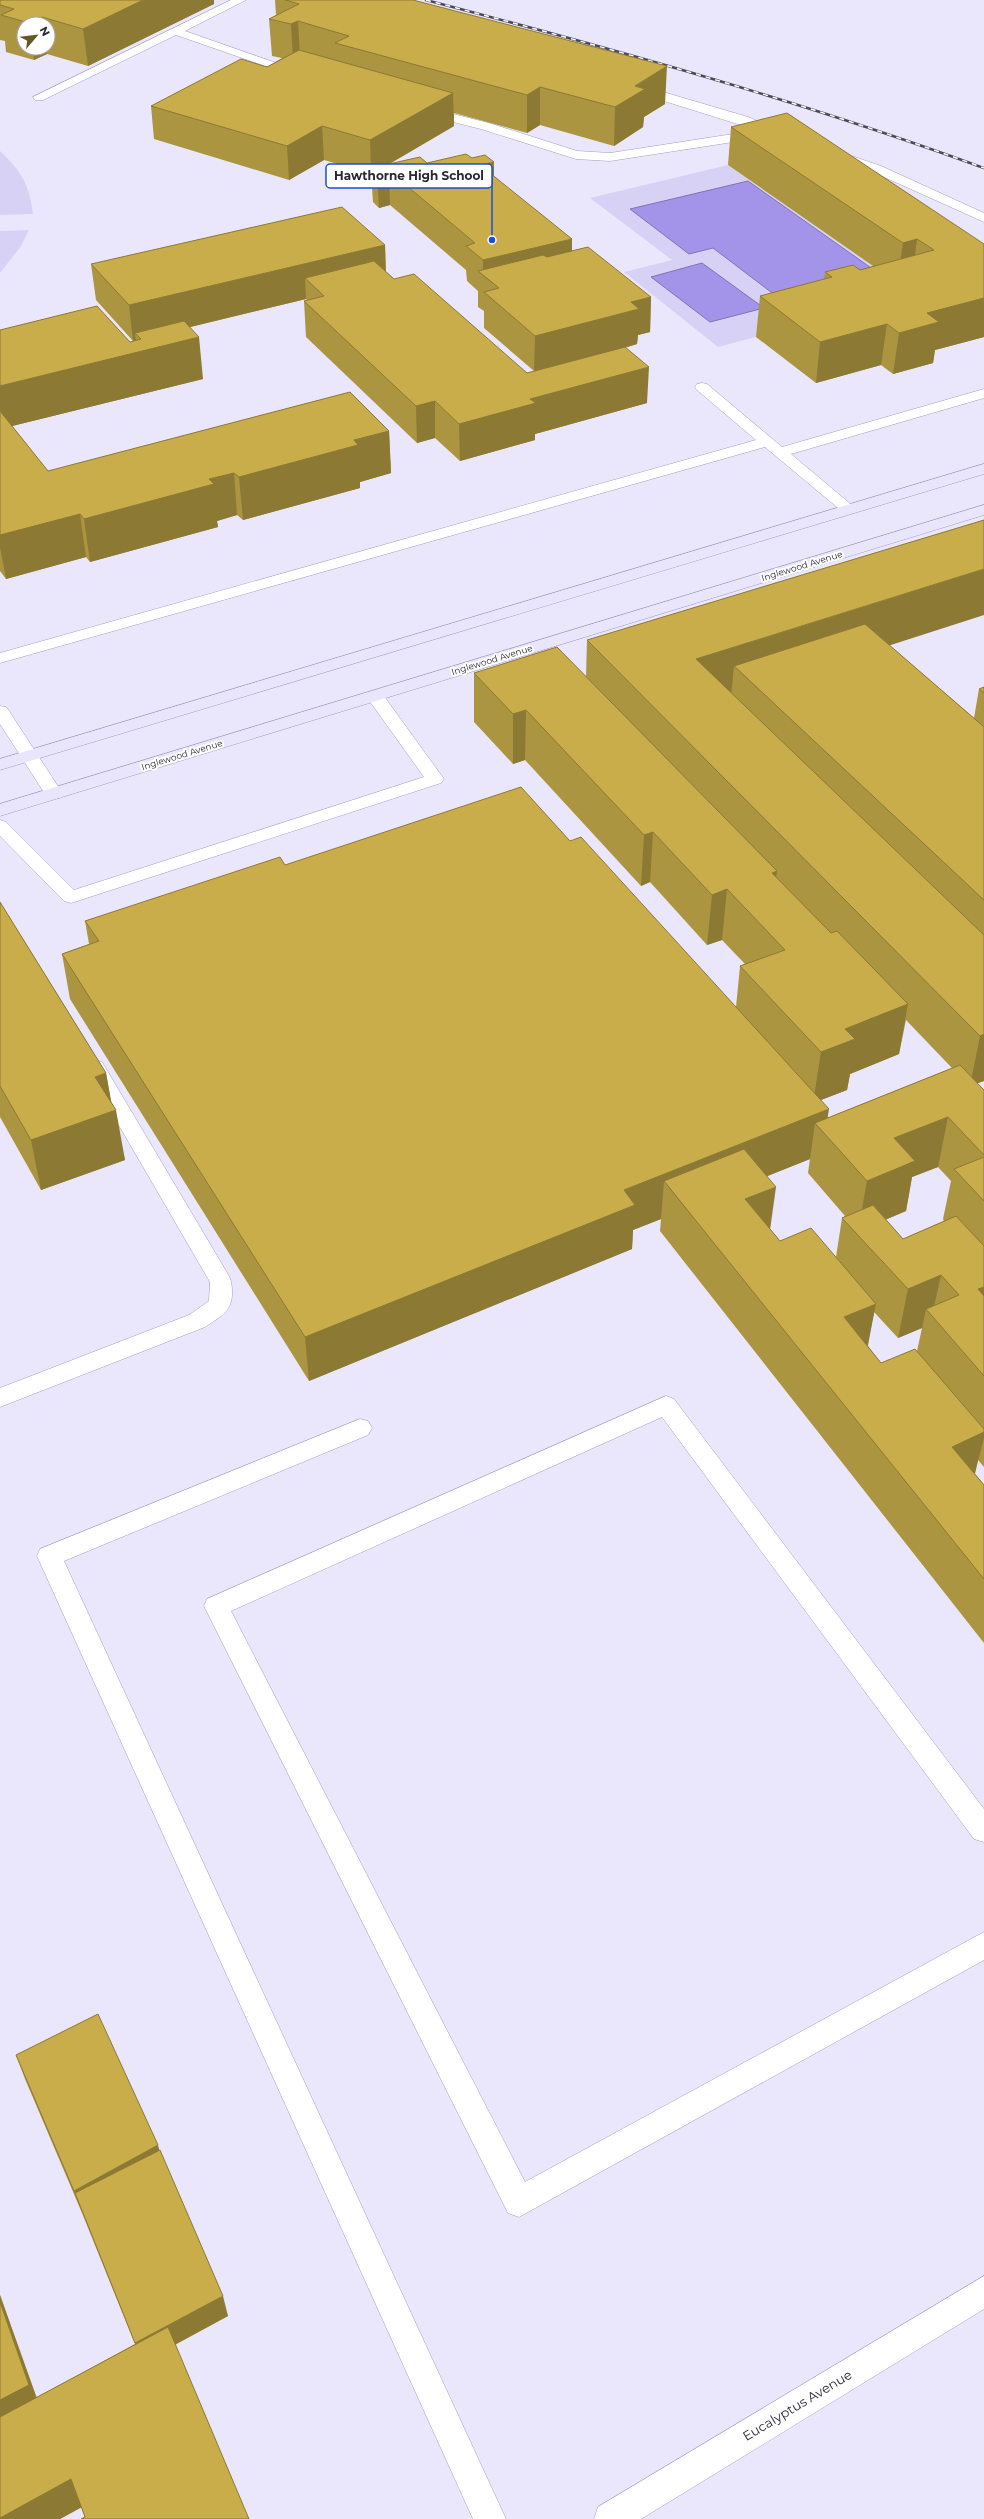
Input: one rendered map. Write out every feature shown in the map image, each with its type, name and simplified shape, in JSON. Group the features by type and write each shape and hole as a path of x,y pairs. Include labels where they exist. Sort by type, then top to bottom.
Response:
{"main road":[{"path":"0,765 984,469"},
{"name":"Inglewood Avenue","path":"0,810 984,510"}],"street":[{"path":"39,97 240,0"},
{"path":"175,31 309,77"},
{"path":"625,85 744,120 789,137"},
{"path":"416,109 485,126 576,155 610,157 680,148 776,132"},
{"path":"823,149 877,169 984,218"},
{"path":"702,387 849,510"},
{"path":"780,452 984,393"},
{"path":"0,658 766,442"},
{"path":"0,826 71,897 435,779 375,696"},
{"path":"0,711 54,794"},
{"path":"0,1398 197,1321 220,1305 221,1282 86,1052"},
{"path":"984,1830 666,1405 216,1606 519,2202 984,1945"},
{"path":"360,1428 49,1556 490,2519"},
{"name":"Eucalyptus Avenue","path":"610,2519 984,2291"}],"shaded area":[{"path":"0,151 14,165 27,186 33,214 0,215"},
{"path":"728,165 897,283 828,318 718,347 624,272 672,260 590,198"},
{"path":"748,181 874,270 792,308 713,248 689,254 630,209"},
{"path":"29,230 21,246 0,273 0,231"},
{"path":"702,263 764,308 710,322 651,277"}],"building":[{"path":"0,0 143,0 83,29 56,21 56,16 16,16 16,19 1,15 14,9 0,5"},
{"path":"285,0 413,0 667,66 635,86 645,89 615,107 540,87 527,95 335,43 349,36 298,21 291,24 269,19 299,4"},
{"path":"299,50 453,93 370,140 322,126 287,146 151,106 241,59 267,67"},
{"path":"787,113 984,244 984,298 927,313 939,322 899,333 887,324 820,342 760,296 832,277 825,272 853,265 860,270 934,250 917,239 903,243 731,127"},
{"path":"466,154 472,158 485,155 494,162 480,165 572,239 483,260 466,246 475,243 389,171 377,174 371,168 420,157 427,163"},
{"path":"342,207 385,245 129,305 91,264"},
{"path":"588,247 651,297 631,302 639,309 535,336 484,292 499,288 478,271 543,255 547,257"},
{"path":"374,261 394,279 414,274 527,373 625,347 649,367 530,399 536,403 459,424 435,401 416,406 304,301 324,296 305,278"},
{"path":"97,306 130,342 141,339 135,333 184,321 199,337 0,386 0,330"},
{"path":"350,392 389,431 354,440 358,445 239,477 234,473 209,479 214,484 84,519 80,514 0,535 0,411 48,471"},
{"path":"984,520 984,569 696,659 984,935 984,1034 980,1036 587,640"},
{"path":"865,624 984,727 984,900 734,666"},
{"path":"557,647 777,871 772,873 831,933 837,931 908,1004 845,1029 855,1039 821,1052 740,966 785,950 727,889 712,895 653,832 644,835 526,710 513,714 474,673"},
{"path":"984,687 984,693 979,689"},
{"path":"521,787 570,841 581,837 829,1109 624,1190 635,1205 305,1337 62,954 99,941 85,921 280,857 285,865"},
{"path":"0,902 106,1073 95,1077 116,1110 31,1140 0,1086"},
{"path":"960,1065 984,1090 984,1155 948,1117 894,1138 915,1161 867,1181 815,1123"},
{"path":"744,1149 776,1187 745,1199 780,1241 811,1228 876,1304 844,1317 881,1363 915,1349 984,1429 984,1432 952,1447 984,1485 984,1579 664,1181"},
{"path":"984,1157 984,1201 954,1169"},
{"path":"873,1205 903,1239 956,1216 984,1246 984,1287 978,1289 984,1296 984,1376 926,1309 959,1295 941,1275 908,1289 842,1218"},
{"path":"98,2014 158,2145 74,2191 16,2055"},
{"path":"160,2150 223,2296 135,2343 75,2193"},
{"path":"0,2302 29,2385 0,2400"},
{"path":"168,2327 249,2519 81,2519 85,2517 71,2479 0,2518 0,2417"}],"railway":[{"path":"426,0 637,57 777,98 846,120 984,168"}],"place":[{"name":"Hawthorne High School","path":"492,240"}]}
